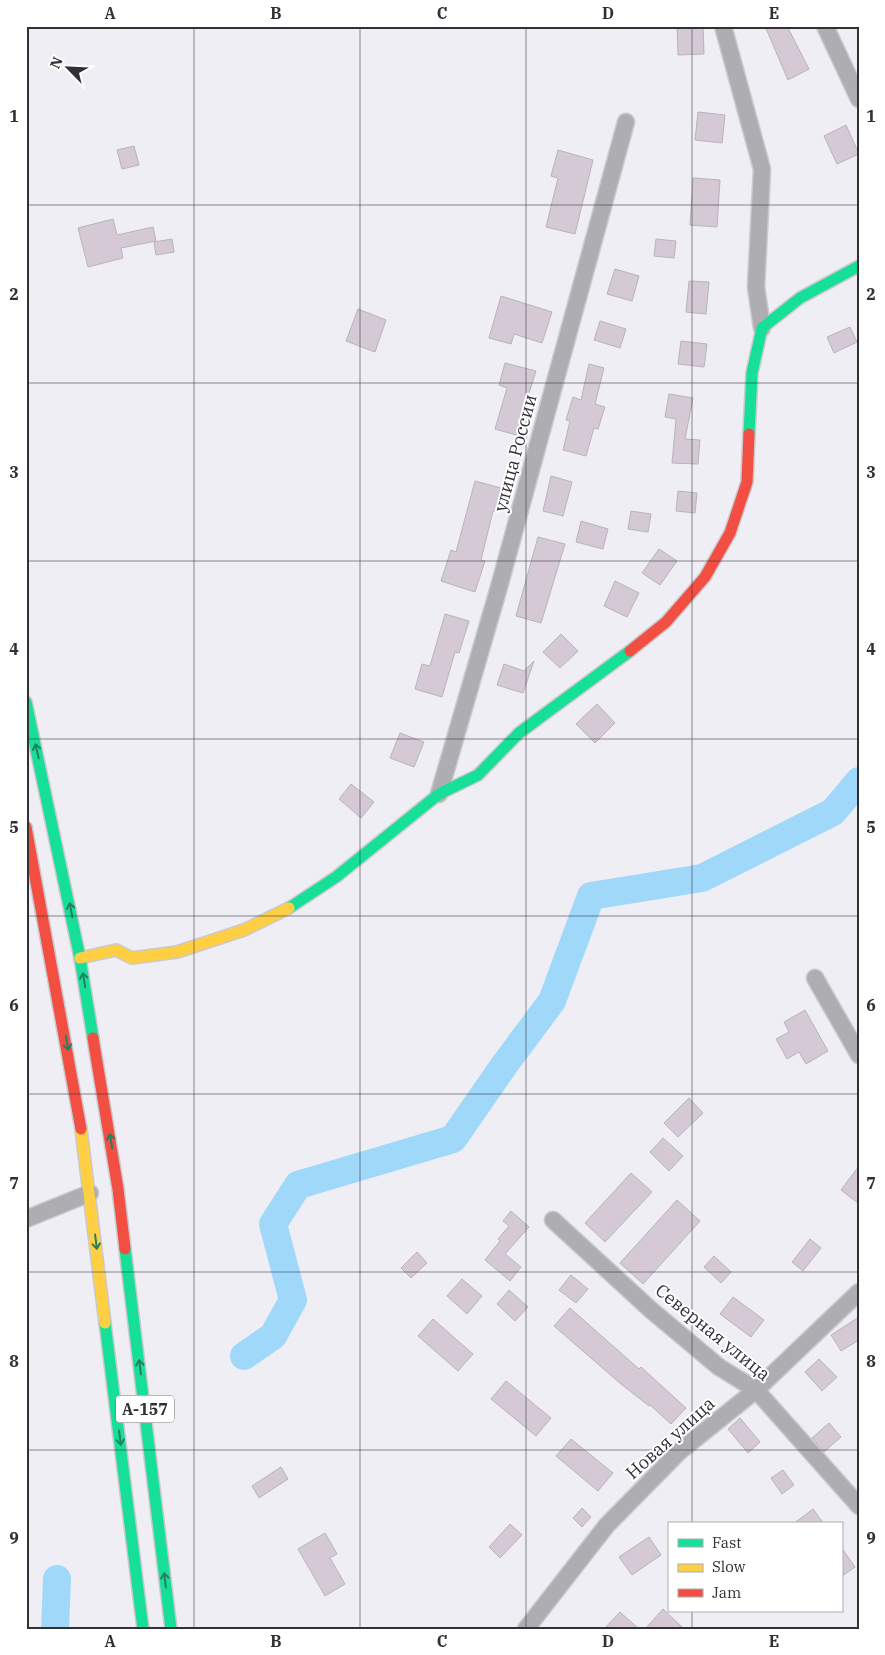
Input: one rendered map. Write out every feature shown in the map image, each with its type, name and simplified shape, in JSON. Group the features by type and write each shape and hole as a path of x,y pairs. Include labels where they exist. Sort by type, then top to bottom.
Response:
{"main road":[{"path":"80,958 116,950 132,958 177,952 244,930 289,908 336,877 439,794 478,775 519,733 606,671 666,622 705,577 730,533 747,482 752,372 762,328 800,298 859,266"},
{"name":"А-157","path":"26,702 80,958 118,1189 171,1629"},
{"name":"А-157","path":"26,827 56,977 78,1106 143,1629"}],"street":[{"path":"723,26 762,169 756,287 762,328"},
{"path":"825,26 859,99"},
{"name":"улица России","path":"439,794 499,587 626,122"},
{"path":"815,978 859,1055"},
{"path":"26,1219 90,1193"},
{"name":"Северная улица","path":"553,1220 651,1310 712,1361 756,1390 859,1506"},
{"name":"Новая улица","path":"526,1629 607,1525 680,1450 756,1390 859,1292"}],"building":[{"path":"677,26 703,26 704,54 678,55"},
{"path":"765,26 787,26 809,69 788,80"},
{"path":"698,112 725,115 722,143 695,140"},
{"path":"846,125 859,154 837,164 824,136"},
{"path":"134,146 139,165 122,169 117,150"},
{"path":"558,150 593,160 575,234 546,227 558,178 551,176"},
{"path":"693,178 720,180 717,227 690,225"},
{"path":"113,219 117,235 153,227 156,241 121,248 123,258 88,267 78,228"},
{"path":"172,239 174,252 156,255 154,242"},
{"path":"656,239 676,241 674,258 654,256"},
{"path":"615,269 639,276 632,301 607,294"},
{"path":"689,281 709,282 706,314 686,312"},
{"path":"501,296 552,312 542,343 514,334 511,344 489,338"},
{"path":"358,309 386,320 375,352 346,341"},
{"path":"600,321 626,329 620,348 594,340"},
{"path":"850,327 857,342 834,353 827,337"},
{"path":"681,341 707,344 704,367 678,364"},
{"path":"505,363 536,371 516,435 495,429 507,388 499,385"},
{"path":"589,364 604,368 595,404 605,407 598,429 594,428 586,456 563,450 570,421 566,420 573,397 581,400"},
{"path":"669,394 693,398 685,439 700,440 698,464 672,463 676,419 665,417"},
{"path":"551,476 572,482 563,516 543,511"},
{"path":"475,481 501,488 495,511 493,511 481,560 485,561 475,592 441,581 451,550 456,552"},
{"path":"678,491 697,493 695,513 676,511"},
{"path":"631,511 651,514 648,532 628,529"},
{"path":"581,521 608,529 603,549 576,542"},
{"path":"538,537 565,544 541,623 516,616"},
{"path":"659,549 677,561 660,585 642,573"},
{"path":"615,581 639,593 627,617 604,606"},
{"path":"445,614 469,621 459,653 455,652 442,697 415,689 422,664 430,666"},
{"path":"561,634 578,651 560,668 543,652"},
{"path":"534,661 523,693 497,685 504,664 524,671"},
{"path":"597,704 615,723 595,743 576,724"},
{"path":"400,733 424,742 414,767 390,758"},
{"path":"351,784 374,802 361,818 339,799"},
{"path":"805,1010 828,1051 806,1064 799,1052 787,1059 776,1039 789,1032 784,1022"},
{"path":"689,1098 703,1113 678,1137 664,1123"},
{"path":"663,1138 683,1156 669,1171 650,1152"},
{"path":"859,1166 859,1204 841,1190"},
{"path":"631,1173 652,1192 605,1242 585,1223"},
{"path":"677,1200 700,1221 643,1284 620,1263"},
{"path":"511,1211 529,1227 505,1254 521,1267 510,1281 485,1260 509,1226 503,1221"},
{"path":"810,1239 821,1248 803,1271 792,1262"},
{"path":"417,1252 427,1263 411,1278 401,1268"},
{"path":"714,1256 731,1272 721,1283 704,1267"},
{"path":"571,1275 588,1289 576,1303 559,1290"},
{"path":"462,1279 482,1296 467,1314 447,1296"},
{"path":"509,1290 528,1307 515,1321 497,1304"},
{"path":"733,1297 764,1320 751,1337 720,1314"},
{"path":"570,1308 639,1369 641,1367 686,1408 671,1424 554,1326"},
{"path":"859,1317 859,1340 841,1351 831,1335"},
{"path":"433,1319 473,1354 458,1371 418,1336"},
{"path":"819,1359 837,1377 822,1391 805,1372"},
{"path":"506,1381 551,1418 536,1436 491,1399"},
{"path":"740,1418 760,1442 748,1453 728,1429"},
{"path":"829,1423 841,1437 824,1452 812,1438"},
{"path":"571,1439 613,1473 598,1491 556,1456"},
{"path":"281,1467 288,1479 259,1498 252,1486"},
{"path":"783,1470 794,1485 782,1494 771,1478"},
{"path":"582,1508 591,1517 582,1527 573,1518"},
{"path":"813,1509 823,1522 796,1522"},
{"path":"510,1524 522,1535 500,1558 489,1547"},
{"path":"325,1533 337,1554 330,1558 345,1584 325,1596 298,1549"},
{"path":"649,1537 661,1555 632,1575 619,1557"},
{"path":"842,1548 855,1567 842,1576"},
{"path":"663,1609 684,1629 645,1629"},
{"path":"620,1612 639,1629 604,1629"}],"waterway":[{"path":"244,1356 273,1336 293,1300 273,1224 298,1185 453,1139 552,1001 591,896 702,878 833,812 859,781"},
{"path":"55,1629 57,1579"}],"traffic: fast":[{"path":"749,434 752,373 762,328 800,298 859,266"},
{"path":"289,908 336,877 439,794 478,775 519,733 630,651"},
{"path":"26,702 80,958 93,1038"},
{"path":"125,1249 171,1629"},
{"path":"105,1323 143,1629"}],"traffic: slow":[{"path":"80,958 116,950 132,958 177,952 244,930 289,908"},
{"path":"81,1129 105,1323"}],"traffic: jam":[{"path":"630,651 666,622 705,577 730,533 747,482 749,434"},
{"path":"26,827 81,1129"},
{"path":"93,1038 118,1189 125,1249"}]}
